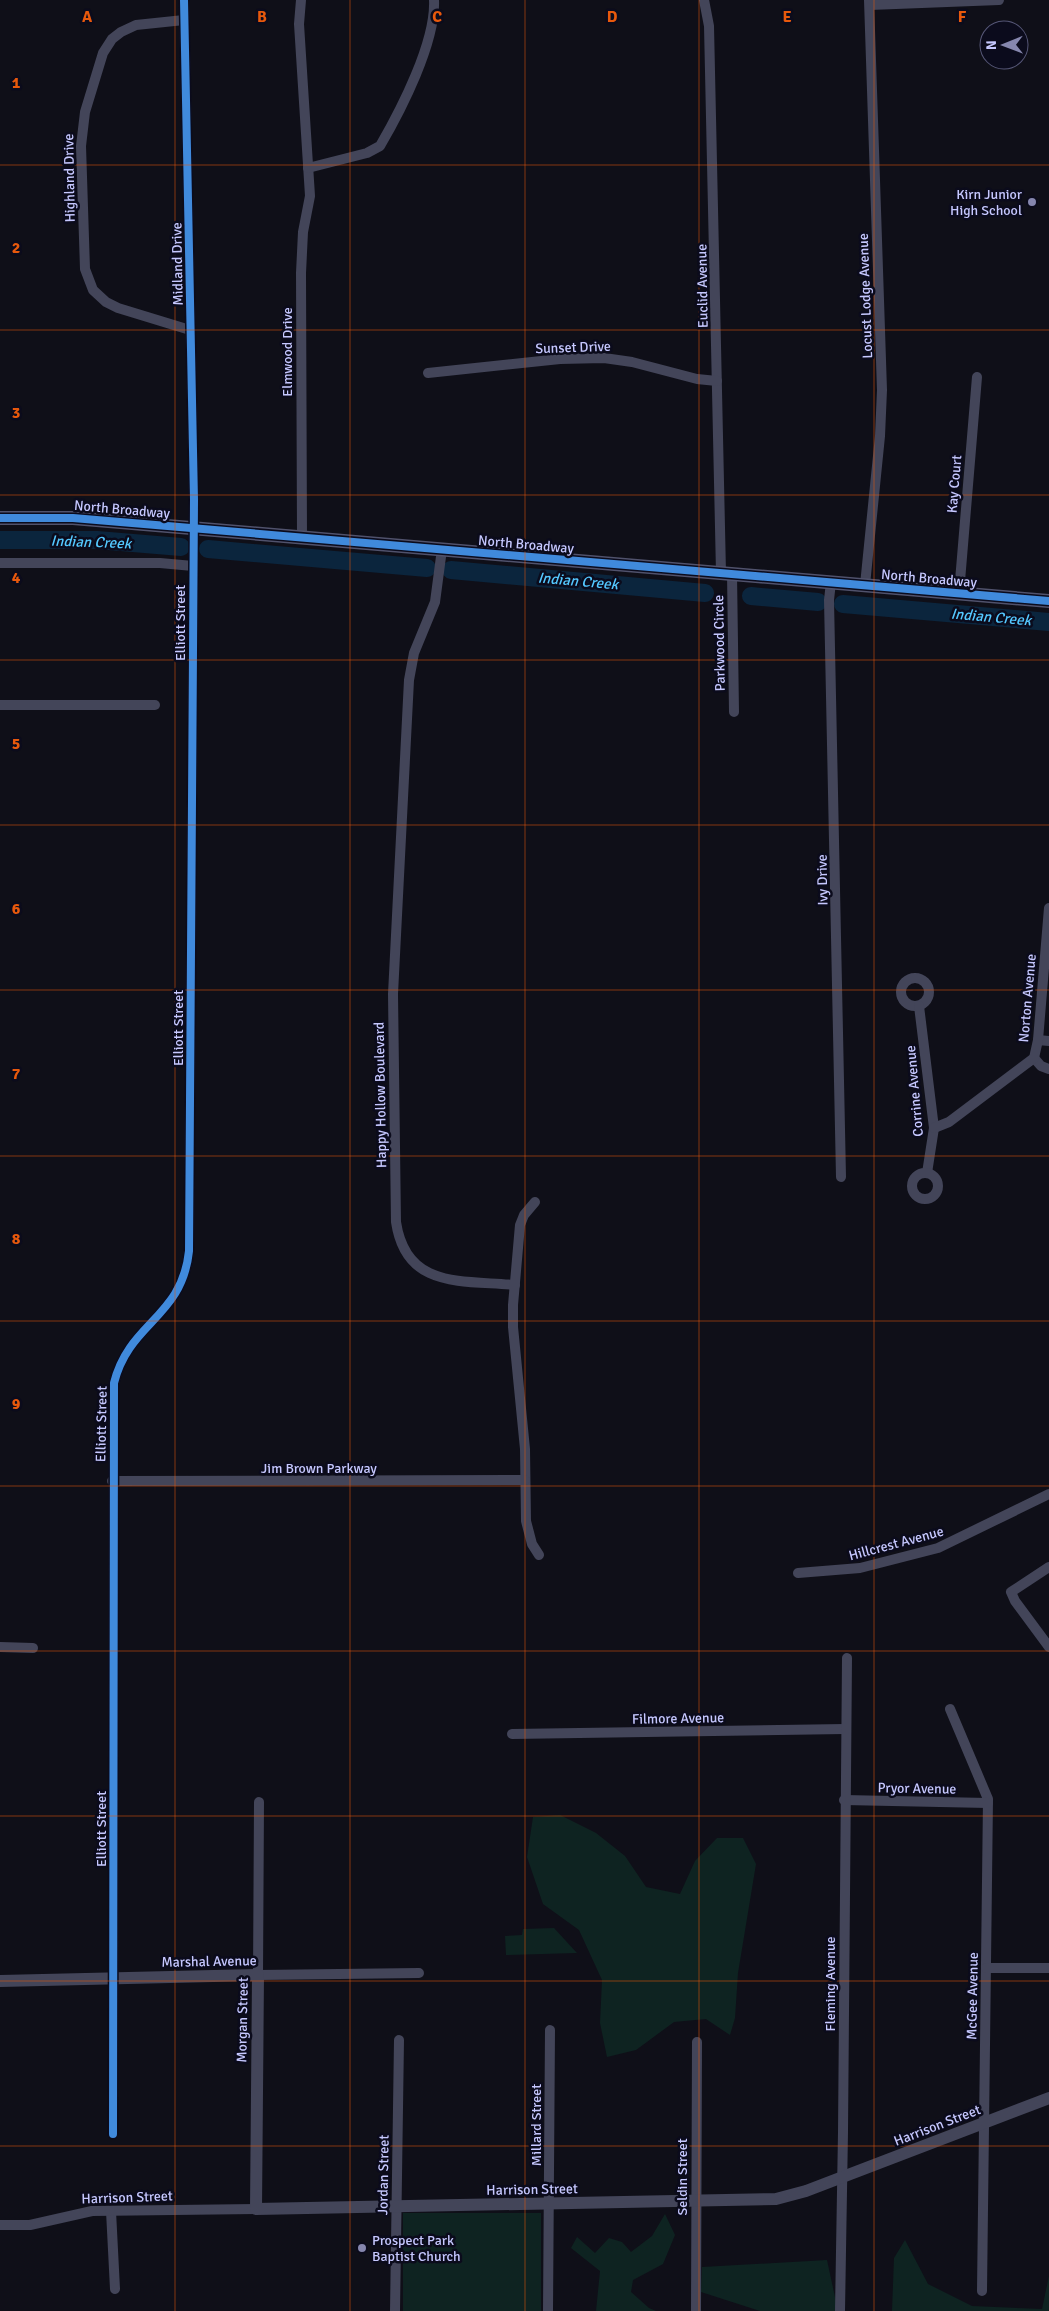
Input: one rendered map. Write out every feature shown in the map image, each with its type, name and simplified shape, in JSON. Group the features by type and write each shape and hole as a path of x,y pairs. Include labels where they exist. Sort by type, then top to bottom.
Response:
{"main road":[{"name":"North Broadway","path":"0,518 73,518 1049,601"}],"street":[{"name":"Midland Drive","path":"184,0 194,528"},
{"name":"Elmwood Drive","path":"301,0 299,24 310,196 304,232 301,273 302,537"},
{"path":"308,168 367,153 380,146 423,56 431,33 434,0"},
{"name":"Euclid Avenue","path":"704,0 708,26 718,381 726,573"},
{"path":"868,2 999,0"},
{"name":"Locust Lodge Avenue","path":"865,585 880,436 882,390 868,2"},
{"name":"Highland Drive","path":"184,20 136,24 112,39 103,53 87,105 81,146 85,270 93,290 106,302 118,308 190,330"},
{"name":"Sunset Drive","path":"428,373 560,359 604,358 632,362 697,379 718,381"},
{"name":"Kay Court","path":"959,593 977,377"},
{"name":"Elliott Street","path":"113,2134 113,1394 118,1368 130,1344 160,1315 177,1293 187,1266 189,1251 194,528"},
{"name":"Happy Hollow Boulevard","path":"442,549 435,602 414,653 409,680 392,994 396,1222 401,1248 407,1258 423,1272 444,1278 515,1285"},
{"path":"0,563 193,566"},
{"name":"Parkwood Circle","path":"726,573 734,712"},
{"name":"Ivy Drive","path":"831,582 829,605 841,1177"},
{"path":"0,706 155,705"},
{"name":"Norton Avenue","path":"934,1128 949,1122 1034,1058 1038,1040 1049,908"},
{"name":"Corrine Avenue","path":"919,1006 934,1128 927,1173"},
{"path":"1038,1040 1049,1041"},
{"path":"1034,1058 1041,1066 1049,1069"},
{"path":"535,1202 524,1216 520,1225 513,1327 523,1426 528,1532 539,1555"},
{"name":"Jim Brown Parkway","path":"112,1481 525,1480"},
{"name":"Hillcrest Avenue","path":"798,1573 860,1568 938,1548 1049,1494"},
{"path":"1049,1567 1011,1592 1015,1601 1049,1647"},
{"path":"0,1647 33,1648"},
{"name":"Fleming Avenue","path":"840,2311 847,1658"},
{"name":"McGee Avenue","path":"950,1709 979,1774 988,1803 982,2291"},
{"name":"Filmore Avenue","path":"512,1734 846,1729"},
{"name":"Pryor Avenue","path":"844,1800 988,1803"},
{"name":"Morgan Street","path":"256,2209 259,1802"},
{"path":"986,1968 1049,1968"},
{"name":"Marshal Avenue","path":"0,1981 420,1973"},
{"name":"Millard Street","path":"548,2311 550,2030"},
{"name":"Jordan Street","path":"395,2311 399,2040"},
{"name":"Seldin Street","path":"696,2311 697,2042"},
{"name":"Harrison Street","path":"0,2225 30,2225 79,2213 111,2211 776,2199 796,2194 842,2177 1049,2098"},
{"path":"111,2211 116,2289"}],"green space":[{"path":"560,1815 596,1833 625,1856 646,1887 680,1894 695,1861 717,1838 743,1838 756,1864 738,1973 735,2018 730,2035 706,2019 674,2022 636,2050 607,2057 600,2023 602,1980 579,1930 543,1904 527,1857 533,1817"},
{"path":"554,1928 577,1953 506,1955 505,1936 522,1935 523,1929"},
{"path":"403,2213 541,2213 541,2311 403,2311"},
{"path":"665,2214 675,2235 663,2264 633,2280 631,2292 649,2308 656,2311 596,2311 600,2271 571,2248 577,2237 595,2253 609,2238 622,2242 631,2252 652,2236"},
{"path":"905,2240 928,2284 972,2306 1042,2309 1049,2276 1049,2311 892,2311 894,2258"},
{"path":"827,2260 838,2311 760,2311 701,2292 702,2267"}],"waterway":[{"name":"Indian Creek","path":"0,540 97,540 181,547"},
{"name":"Indian Creek","path":"208,549 427,568"},
{"name":"Indian Creek","path":"451,570 705,593"},
{"name":"Indian Creek","path":"751,596 818,602"},
{"name":"Indian Creek","path":"843,604 1049,622"}],"cycle path":[{"path":"113,2134 114,1383 121,1363 131,1346 166,1306 176,1291 184,1273 189,1251 194,500 184,0"},
{"path":"0,518 73,518 1049,601"}],"place":[{"name":"Kirn Junior High School","path":"1032,202"},
{"name":"Prospect Park Baptist Church","path":"362,2248"}]}
